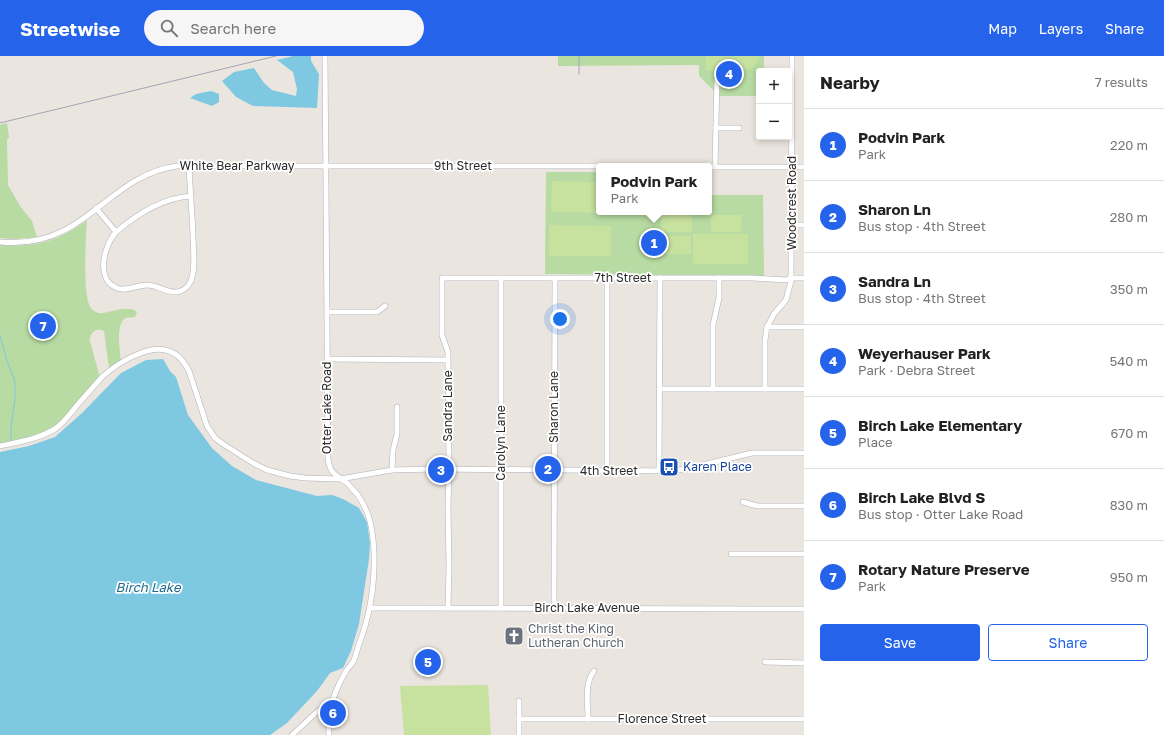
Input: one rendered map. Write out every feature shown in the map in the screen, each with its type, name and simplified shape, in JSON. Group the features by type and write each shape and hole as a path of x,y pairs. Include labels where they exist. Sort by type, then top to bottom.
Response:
{"street":[{"name":"Otter Lake Road","path":"325,56 328,458 330,468 334,474 347,483 356,493 366,509 370,520 374,552 371,608 353,661 335,692 330,709 328,735"},
{"name":"Woodcrest Road","path":"767,327 774,314 786,300 791,278 792,56"},
{"path":"716,79 715,167 804,167"},
{"path":"716,128 739,128"},
{"name":"White Bear Parkway","path":"0,242 25,242 50,237 67,229 133,181 146,174 169,167 189,165 326,165"},
{"path":"189,165 191,196 193,264 191,281 188,286 182,290 171,292 149,285 122,289 112,286 106,276 104,259 107,246 116,232 153,206 173,198 191,196"},
{"name":"9th Street","path":"326,165 596,166"},
{"path":"96,208 116,232"},
{"path":"792,225 804,225"},
{"name":"7th Street","path":"442,278 719,278 786,280 791,278 804,278"},
{"name":"Sandra Lane","path":"442,278 442,332 443,340 448,352 448,608"},
{"name":"Carolyn Lane","path":"501,278 501,608"},
{"name":"Sharon Lane","path":"554,608 555,278"},
{"path":"607,278 607,471"},
{"path":"659,471 660,278"},
{"path":"713,389 713,325 719,298 719,278"},
{"path":"327,312 376,312 385,306"},
{"path":"765,389 765,340 767,327 804,327"},
{"name":"4th Street","path":"0,446 33,438 55,428 67,418 103,377 117,366 133,356 159,349 174,354 186,364 207,426 215,438 243,458 267,470 298,477 340,479 392,470 449,469 659,471 686,469 752,453 804,453"},
{"path":"327,359 448,360"},
{"path":"659,388 804,389"},
{"path":"392,470 393,450 397,434 397,407"},
{"path":"743,502 757,506 804,506"},
{"path":"732,554 804,554"},
{"name":"Birch Lake Avenue","path":"371,608 804,609"},
{"path":"766,662 804,662"},
{"path":"588,718 588,685 594,671"},
{"path":"519,702 519,735"},
{"path":"292,735 319,710 323,708 330,709"},
{"name":"Florence Street","path":"519,719 804,719"}],"green space":[{"path":"558,56 764,56 764,68 756,68 756,96 719,96 699,76 699,65 558,66"},
{"path":"706,56 760,56 753,68 721,73 706,70"},
{"path":"7,123 9,137 7,140 8,185 20,206 32,221 37,237 17,239 0,238 0,125"},
{"path":"546,172 596,172 596,215 712,215 712,195 763,195 764,276 545,274"},
{"path":"552,181 596,182 596,213 551,212"},
{"path":"661,215 692,215 692,232 661,232"},
{"path":"711,215 742,215 741,232 711,232"},
{"path":"87,220 85,252 86,292 91,308 101,313 127,309 137,312 135,317 126,318 120,325 119,345 121,361 110,369 104,331 96,330 92,333 90,341 100,378 74,408 51,428 32,437 0,444 0,245 13,246 46,242 67,233"},
{"path":"549,225 611,226 611,256 549,256"},
{"path":"693,234 748,234 748,264 693,264"},
{"path":"661,236 691,236 691,254 661,254"},
{"path":"488,685 491,735 404,735 400,686"}],"water":[{"path":"293,56 311,56 311,61 319,74 317,108 253,106 236,97 222,81 234,72 254,68 264,83 272,90 296,96 297,89 293,72 277,60"},
{"path":"211,91 219,94 219,102 212,106 190,98 196,94"},
{"name":"Birch Lake","path":"163,359 170,371 176,377 188,415 212,448 232,466 256,480 317,496 332,495 359,508 367,522 370,543 359,624 351,651 343,668 330,673 317,691 287,723 270,735 0,735 0,452 29,446 55,437 82,413 121,373 146,360"}],"waterway":[{"path":"0,335 7,361 15,381 11,440"}],"railway":[{"path":"0,123 276,56"},
{"path":"579,56 579,74"}],"place":[{"name":"Weyerhauser Park","path":"729,74"},
{"name":"Podvin Park","path":"654,243"},
{"name":"Rotary Nature Preserve","path":"43,326"},
{"name":"Karen Place","path":"669,467"},
{"name":"Sharon Ln","path":"548,469"},
{"name":"Sandra Ln","path":"441,470"},
{"name":"Christ the King Lutheran Church","path":"514,636"},
{"name":"Birch Lake Elementary","path":"428,662"},
{"name":"Birch Lake Blvd S","path":"333,713"}]}
